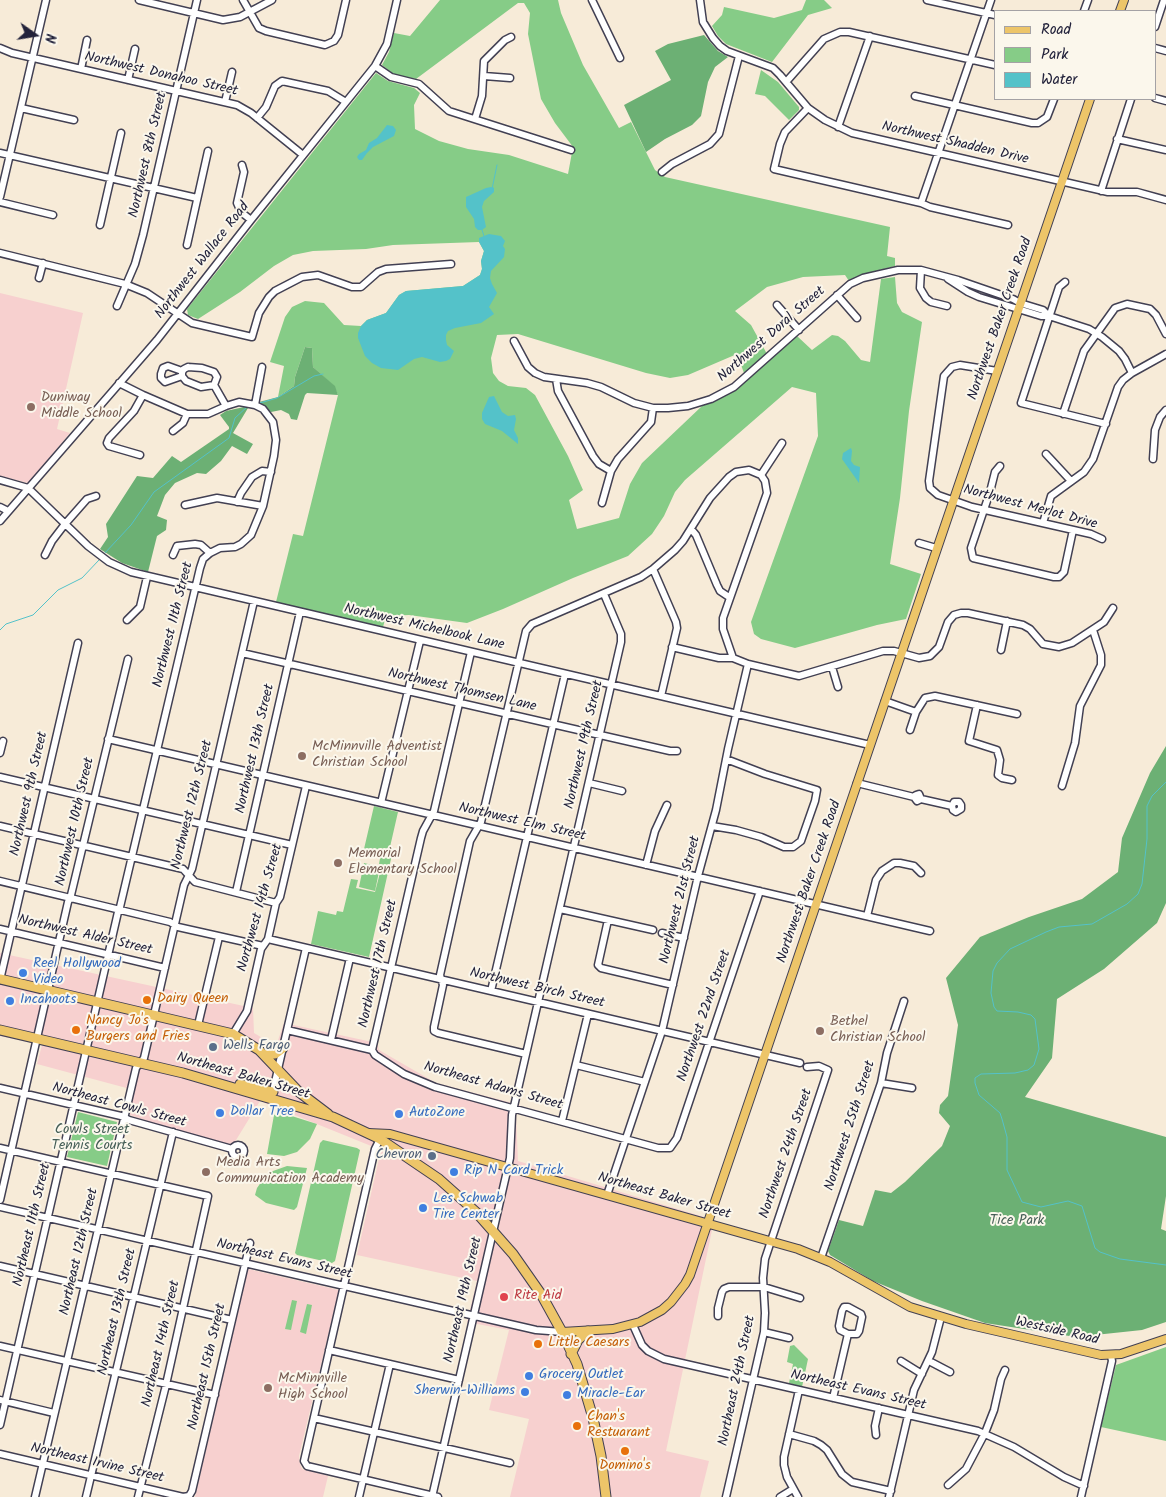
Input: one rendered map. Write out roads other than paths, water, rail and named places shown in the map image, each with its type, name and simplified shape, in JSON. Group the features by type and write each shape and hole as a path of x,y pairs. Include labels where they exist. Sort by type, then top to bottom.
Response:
{"highway":[{"path":"0,979 233,1034 250,1043 264,1054 299,1092 333,1116 380,1139 439,1179 493,1229 528,1274 562,1332 577,1364 593,1418 601,1456 606,1497"},
{"name":"Northeast Baker Street","path":"0,1030 184,1073 272,1096 333,1116"},
{"path":"264,1054 275,1054 283,1048"},
{"path":"572,1354 578,1340 588,1330"}],"main road":[{"name":"Northwest Baker Creek Road","path":"562,1332 613,1329 633,1325 662,1310 679,1293 690,1274 1090,100"},
{"name":"Northeast Baker Street","path":"368,1133 385,1132 770,1241 822,1258 895,1300 917,1310 941,1317"},
{"name":"Westside Road","path":"941,1317 1079,1351 1111,1356 1133,1351 1166,1339"}],"street":[{"path":"0,197 46,0"},
{"path":"139,0 223,20 240,17 272,0"},
{"name":"Northwest 8th Street","path":"117,306 140,249 197,0"},
{"path":"243,0 259,28 325,45 334,41 338,35 346,0"},
{"name":"Northwest Wallace Road","path":"0,521 157,340 375,66 382,56 386,44 397,0"},
{"path":"592,0 620,58"},
{"name":"Northwest Shadden Drive","path":"699,0 703,22 713,38 727,51 773,68 808,108 825,120 852,133 1100,191 1113,193 1137,192 1166,200"},
{"path":"927,0 994,15"},
{"path":"921,203 991,0"},
{"path":"1156,24 1164,0"},
{"path":"786,82 819,44 831,35 849,32 994,64"},
{"path":"475,119 482,96 484,61 511,36"},
{"path":"838,127 870,36"},
{"path":"81,69 87,40"},
{"name":"Northwest Donahoo Street","path":"0,48 237,105 257,118 303,155"},
{"path":"128,80 135,49"},
{"path":"662,172 672,164 710,144 720,134 739,56"},
{"path":"375,66 391,77 418,84 448,110 571,150"},
{"path":"225,102 232,72"},
{"path":"484,76 510,78"},
{"path":"257,118 266,107 275,86 282,80 328,91 346,102"},
{"path":"915,96 1032,123 1038,123 1047,117 1054,100"},
{"path":"1100,191 1130,100"},
{"path":"21,108 74,120"},
{"path":"808,108 785,132 774,169 1008,225"},
{"path":"100,225 121,133"},
{"path":"1117,139 1166,150"},
{"path":"187,245 208,151"},
{"path":"0,153 197,198"},
{"path":"242,165 244,172 237,203 241,212 251,220"},
{"path":"0,202 53,215"},
{"path":"0,253 125,284 147,293 192,323 252,337 259,313 269,297 275,291 302,277 318,275 352,287 361,287 378,272 386,269 450,264"},
{"path":"39,278 43,263"},
{"name":"Northwest Doral Street","path":"514,341 528,367 544,377 587,383 601,387 628,401 653,408 698,404 726,392 741,381 850,284 863,278 898,270 921,270 944,277 968,292 1019,306 1042,316 1049,316 1089,329 1122,355 1132,373"},
{"path":"921,270 920,288 926,298 931,302 947,306"},
{"path":"1065,282 1058,287 1021,403 1106,424"},
{"path":"837,296 857,318"},
{"path":"1063,414 1082,356 1115,308 1124,304 1152,310 1166,334"},
{"path":"777,305 799,330"},
{"path":"1043,524 1051,496 1084,472 1093,459 1118,387 1123,380 1166,354"},
{"name":"Northwest Merlot Drive","path":"997,371 956,366 946,373 942,380 929,485 933,492 984,510 1091,534 1102,539"},
{"path":"193,367 211,371 217,377 214,385 207,387 196,386 182,373 193,367"},
{"path":"119,382 142,395 187,414 208,414 239,402 255,405 262,367"},
{"path":"556,379 558,391 593,456 599,464 611,471"},
{"path":"214,385 226,406"},
{"path":"140,455 109,446 107,443 109,438 130,417 142,395"},
{"name":"Northwest 11th Street","path":"97,1002 202,562 210,553 220,548 234,547 248,539 254,531 263,506 272,472 276,431 269,415 255,405"},
{"path":"602,503 611,471 618,459 651,422 653,408"},
{"path":"1153,459 1155,430 1160,417 1166,410"},
{"path":"173,432 183,423 187,414"},
{"path":"761,475 782,443"},
{"path":"1046,454 1071,481"},
{"path":"1000,466 995,472 971,548 971,555 977,560 1059,577 1064,572 1073,530"},
{"path":"526,1054 434,1031 443,985 440,975 470,842 479,826 507,714 524,634 529,626 641,578 675,550 691,529 710,498 728,477 736,472 749,470 761,475 767,486 766,499 723,618 723,629 733,658"},
{"path":"237,502 252,477 262,471 272,472"},
{"name":"Northwest Michelbook Lane","path":"0,480 28,488 92,550 109,562 147,577 870,745"},
{"path":"45,555 48,547 64,524 87,499 96,496"},
{"path":"185,505 217,498 263,506"},
{"path":"0,507 8,511"},
{"path":"691,529 696,535 720,591 729,597"},
{"path":"919,543 936,548"},
{"path":"173,555 177,546 195,544 201,545 210,553"},
{"path":"653,569 676,622 661,696"},
{"path":"127,620 140,607 147,577"},
{"name":"Northwest 19th Street","path":"514,1108 622,642 621,634 604,594"},
{"name":"Northwest 12th Street","path":"154,1015 184,885 192,869 203,824 254,601"},
{"path":"672,647 719,658 733,658 748,664 799,676 884,651 901,652 919,658 926,658 935,653 948,622 957,614 968,613 1027,627 1044,644 1054,647 1072,643 1093,630 1104,622 1113,608"},
{"name":"Northwest 13th Street","path":"236,892 300,612"},
{"path":"1000,650 1007,621"},
{"path":"1062,786 1075,743 1080,706 1101,665 1099,645 1093,630"},
{"path":"381,803 420,641"},
{"name":"Northwest 9th Street","path":"0,979 78,643"},
{"name":"Northwest 17th Street","path":"372,1050 421,838 423,830 433,815 471,652"},
{"name":"Northwest Thomsen Lane","path":"242,653 670,752 677,751"},
{"name":"Northwest 10th Street","path":"0,1200 59,943 128,659"},
{"name":"Northwest 21st Street","path":"606,1194 662,1031 698,876 722,786 726,759 748,664"},
{"path":"832,667 838,686"},
{"path":"491,991 565,674"},
{"path":"910,730 916,712 925,698 935,696 1017,714"},
{"path":"885,701 916,712"},
{"path":"977,705 969,741 997,750 1000,760 998,774 1012,780"},
{"name":"Northwest Elm Street","path":"108,740 930,931"},
{"path":"0,753 3,741"},
{"path":"712,826 745,832 784,847 793,847 801,841 815,801 817,790 758,772 726,759"},
{"path":"0,777 292,845"},
{"path":"589,783 622,791"},
{"path":"857,783 952,806"},
{"name":"Northwest 14th Street","path":"233,1034 247,1011 263,946 268,939 276,902 280,896 306,786"},
{"path":"646,865 655,832 667,805"},
{"path":"0,826 183,870 195,882 276,902"},
{"path":"868,916 876,880 882,871 894,863 900,863 914,866 921,873"},
{"path":"0,881 170,922 219,937 263,946"},
{"name":"Northwest 22nd Street","path":"670,1148 677,1138 760,891"},
{"path":"560,909 653,930"},
{"path":"608,920 598,966 673,985"},
{"name":"Northwest Alder Street","path":"0,929 164,968"},
{"path":"662,933 684,938"},
{"path":"198,1025 219,937"},
{"name":"Northwest Birch Street","path":"268,939 800,1063"},
{"path":"272,1096 306,948"},
{"path":"331,1040 350,958"},
{"name":"Northwest 25th Street","path":"822,1258 881,1083 887,1053 904,1001"},
{"name":"Northeast 11th Street","path":"0,1425 3,1401 35,1274 97,1002"},
{"path":"562,1121 588,1014"},
{"name":"Northeast 12th Street","path":"35,1497 136,1068 144,1058 154,1015"},
{"name":"Northeast Adams Street","path":"288,1030 372,1050 375,1055 404,1074 435,1088 658,1148 670,1148"},
{"path":"576,1065 645,1082"},
{"name":"Northwest 24th Street","path":"770,1241 828,1070 823,1067 807,1067"},
{"path":"881,1083 912,1088"},
{"name":"Northeast Cowls Street","path":"0,1088 124,1118 232,1149"},
{"name":"Northeast 19th Street","path":"434,1496 443,1448 511,1150 511,1120 514,1108"},
{"name":"Northeast 13th Street","path":"86,1497 173,1132"},
{"path":"380,1139 375,1149 304,1461 307,1466 434,1496"},
{"path":"0,1148 160,1185"},
{"name":"Northeast 14th Street","path":"138,1497 166,1384 208,1196 160,1185"},
{"name":"Northeast Evans Street","path":"0,1207 536,1330 562,1332"},
{"name":"Northeast 24th Street","path":"726,1497 764,1332 763,1268 770,1241"},
{"name":"Northeast 15th Street","path":"189,1496 215,1395 250,1243"},
{"path":"0,1266 232,1320"},
{"path":"718,1316 718,1308 724,1289 729,1287 764,1287 800,1298"},
{"path":"844,1307 848,1307 861,1314 862,1317 857,1334 848,1334 840,1330 839,1326 844,1307"},
{"path":"789,1434 814,1441 821,1445 827,1450 842,1474 852,1482 890,1494 914,1390 934,1348 941,1317"},
{"name":"Northeast Evans Street","path":"633,1325 642,1345 656,1356 985,1433 1014,1447 1064,1477 1084,1486"},
{"path":"764,1332 789,1338"},
{"path":"833,1398 848,1334"},
{"path":"0,1346 215,1395"},
{"path":"329,1350 459,1380"},
{"path":"1081,1497 1112,1361 1111,1356"},
{"path":"902,1361 922,1374"},
{"path":"929,1361 950,1372"},
{"path":"359,1497 390,1364"},
{"path":"948,1485 966,1469 985,1433 994,1410 1001,1379 1006,1370"},
{"path":"798,1497 786,1477 784,1465 799,1390"},
{"path":"3,1401 54,1413"},
{"path":"876,1435 875,1426 879,1408"},
{"path":"314,1418 510,1463"},
{"name":"Northeast Irvine Street","path":"0,1454 183,1497 189,1496"},
{"path":"780,1497 793,1489"}],"water":[{"path":"387,125 393,126 396,130 394,136 373,147 362,160 359,160 357,157 359,154 366,150 369,143 377,138"},
{"path":"491,187 494,188 494,192 484,201 482,207 486,227 478,230 475,227 474,219 466,207 466,197"},
{"path":"489,234 501,236 505,241 503,246 505,249 504,257 491,271 490,278 497,293 489,307 494,314 481,323 448,331 446,335 447,345 454,351 450,359 446,361 440,362 422,357 414,359 398,370 381,368 372,363 365,356 358,338 361,326 367,320 386,313 399,295 406,291 463,286 480,275 484,251 479,238"},
{"path":"494,396 502,412 508,416 515,415 514,430 518,438 518,444 502,431 485,424 482,419 482,413 489,397"},
{"path":"851,448 851,461 854,465 860,467 859,483 842,459 843,453"}],"waterway":[{"path":"493,188 497,165"},
{"path":"482,230 484,236"},
{"path":"260,403 277,398 314,376 323,374"},
{"path":"104,554 131,525 154,492 229,438 235,418 248,406"},
{"path":"0,630 6,624 33,615 58,590 82,578 99,560"},
{"path":"1166,782 1152,796 1147,806 1147,839 1142,884 1138,894 1127,904 1092,924 1059,927 1010,949 997,963 993,971 991,993 994,1007 997,1011 1031,1015 1035,1019 1039,1049 1034,1065 1028,1070 1015,1073 981,1074 975,1078 979,1095 1000,1113 1007,1137 1007,1170 1022,1202 1041,1207 1068,1201 1082,1206 1095,1248 1100,1252 1120,1259 1166,1265"}],"place":[{"name":"Duniway Middle School","path":"31,407"},
{"name":"McMinnville Adventist Christian School","path":"302,756"},
{"name":"Memorial Elementary School","path":"338,863"},
{"name":"Reel Hollywood Video","path":"23,973"},
{"name":"Dairy Queen","path":"147,1000"},
{"name":"Incahoots","path":"10,1001"},
{"name":"Nancy Jo's Burgers and Fries","path":"76,1030"},
{"name":"Bethel Christian School","path":"820,1031"},
{"name":"Wells Fargo","path":"213,1047"},
{"name":"Dollar Tree","path":"220,1113"},
{"name":"AutoZone","path":"399,1114"},
{"name":"Chevron","path":"432,1156"},
{"name":"Media Arts Communication Academy","path":"206,1172"},
{"name":"Rip N Card Trick","path":"454,1172"},
{"name":"Les Schwab Tire Center","path":"423,1208"},
{"name":"Rite Aid","path":"504,1297"},
{"name":"Little Caesars","path":"538,1344"},
{"name":"Grocery Outlet","path":"529,1376"},
{"name":"McMinnville High School","path":"268,1388"},
{"name":"Sherwin-Williams","path":"525,1392"},
{"name":"Miracle-Ear","path":"567,1395"},
{"name":"Chan's Restuarant","path":"577,1426"},
{"name":"Domino's","path":"625,1451"}],"park label":[{"name":"Cowls Street Tennis Courts","path":"92,1140"},
{"name":"Tice Park","path":"1017,1222"}]}
